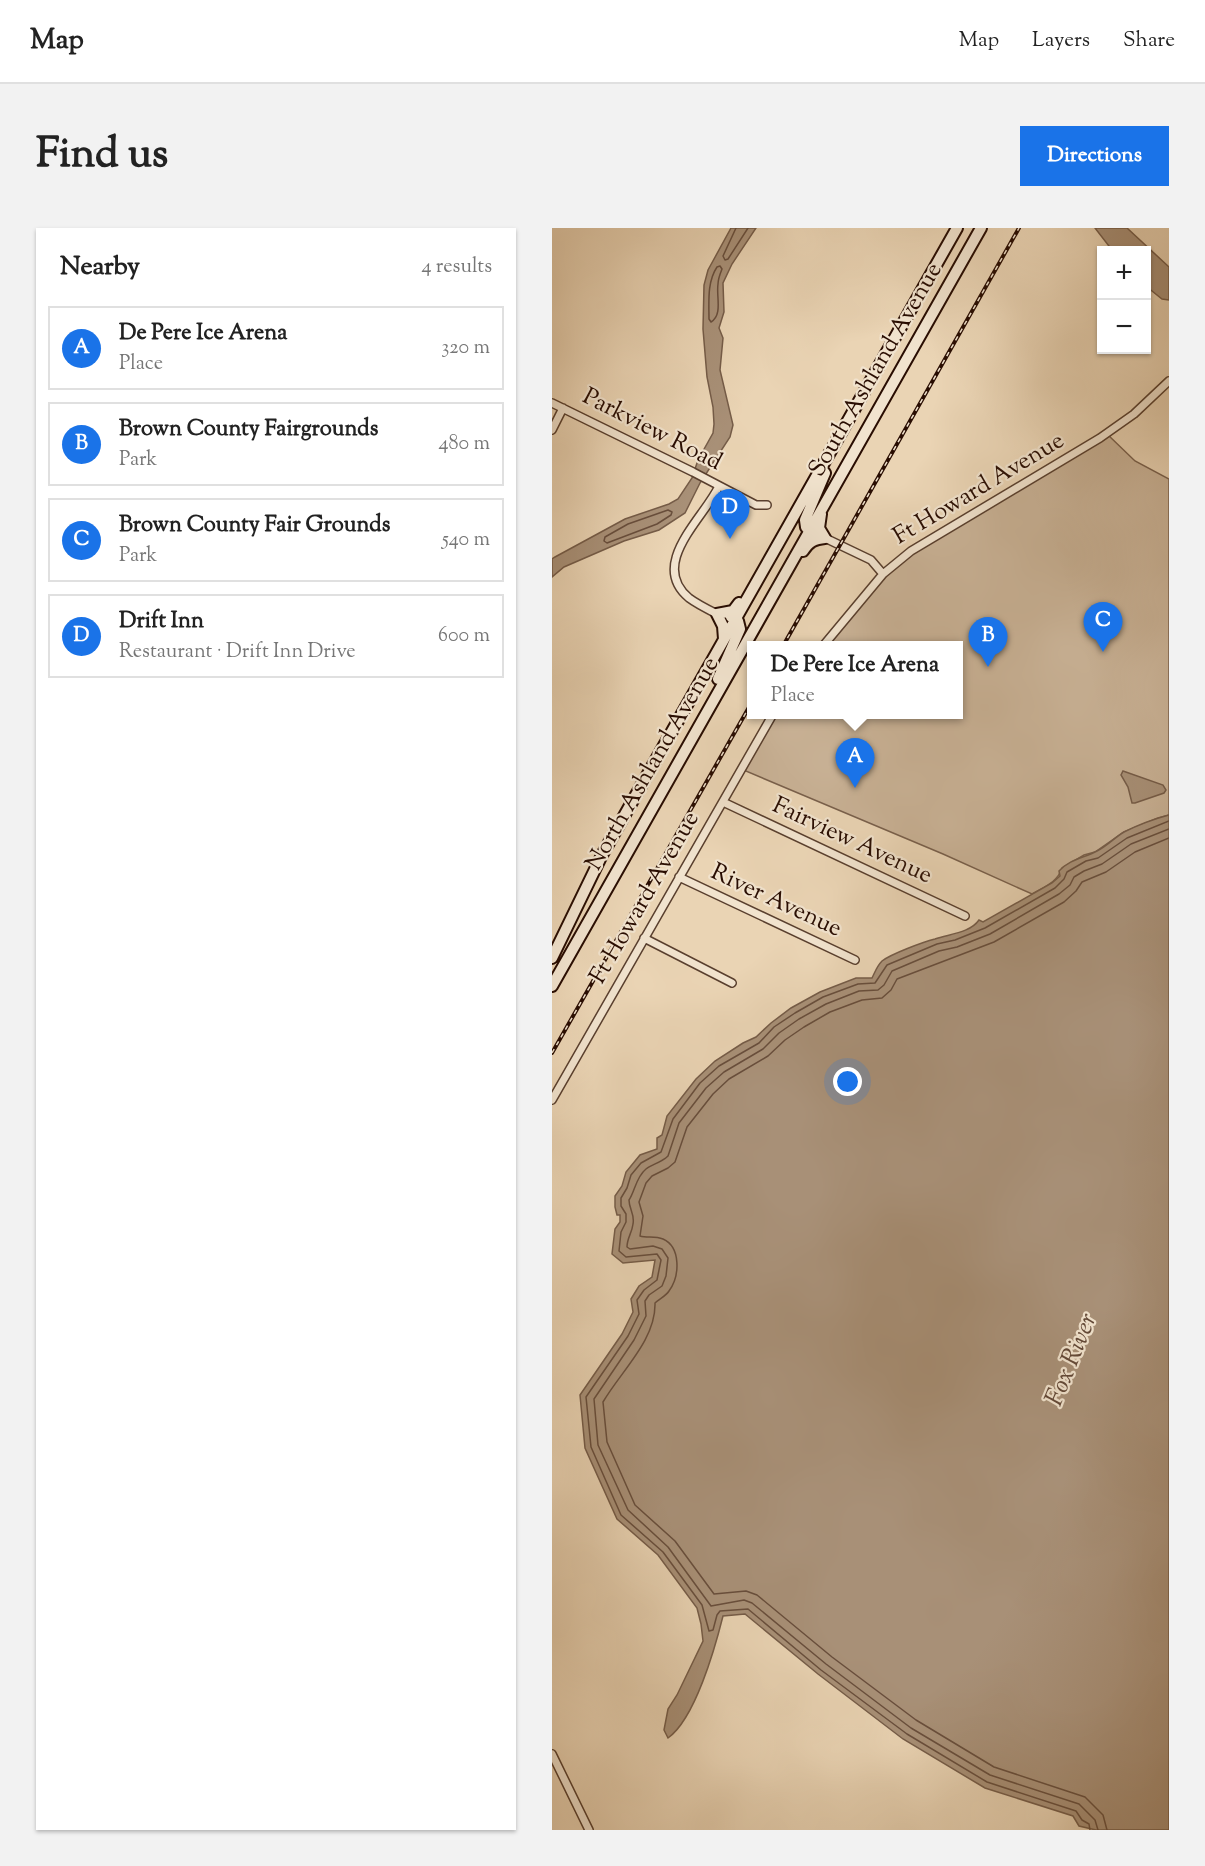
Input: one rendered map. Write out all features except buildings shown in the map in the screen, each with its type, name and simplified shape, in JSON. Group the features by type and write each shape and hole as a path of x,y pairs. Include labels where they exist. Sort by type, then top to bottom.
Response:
{"main road":[{"name":"South Ashland Avenue","path":"791,520 957,228"},
{"name":"South Ashland Avenue","path":"817,536 824,505 981,228"},
{"path":"817,536 805,523 806,517 830,462 832,450"},
{"path":"720,614 733,611 738,606 807,482 823,465"},
{"path":"817,536 824,505"},
{"name":"North Ashland Avenue","path":"552,958 602,855 791,520"},
{"name":"North Ashland Avenue","path":"749,641 817,536"},
{"path":"705,713 738,635 740,624 736,619 720,614"},
{"path":"720,614 724,639"},
{"name":"North Ashland Avenue","path":"552,986 705,713 747,644"}],"street":[{"name":"Ft Howard Avenue","path":"826,641 883,574 925,542 1100,438 1134,414 1168,384"},
{"name":"Parkview Road","path":"552,403 705,477 756,505 767,505"},
{"path":"552,430 563,408"},
{"path":"719,486 710,503 679,546 674,564 676,580 684,593 720,614"},
{"path":"817,536 871,560 883,574"},
{"name":"Ft Howard Avenue","path":"552,1100 770,719"},
{"name":"Fairview Avenue","path":"723,802 965,916"},
{"name":"River Avenue","path":"679,877 855,960"},
{"path":"644,938 732,983"},
{"path":"552,1754 589,1830"}],"shaded area":[{"path":"1107,434 1135,461 1169,479 1169,815 1124,832 1095,852 1084,855 1062,868 1054,881 1032,894 741,769 771,719 963,719 963,641 826,641 883,574 911,551"}],"water":[{"path":"731,228 756,228 732,264 723,283 724,312 719,328 723,338 720,370 733,425 730,437 700,483 685,513 659,530 624,541 564,567 552,577 552,559 625,519 678,499 692,478 698,460 713,433 714,424 703,329 704,285 708,270"},
{"path":"1095,228 1127,228 1146,246 1109,246"},
{"path":"1151,250 1169,267 1169,300 1162,299 1151,290"},
{"path":"1123,771 1163,785 1166,790 1164,793 1132,803 1128,787 1121,775"},
{"name":"Fox River","path":"1169,815 1169,1830 1096,1830 1079,1826 1073,1816 985,1788 903,1739 745,1614 723,1616 703,1682 687,1715 678,1729 668,1738 664,1730 668,1709 703,1641 697,1608 658,1555 617,1519 585,1448 580,1395 622,1334 633,1312 631,1299 639,1286 652,1277 655,1260 623,1263 612,1254 615,1229 620,1222 620,1215 617,1215 615,1207 615,1196 622,1186 626,1172 640,1155 657,1149 657,1138 662,1135 667,1116 696,1079 715,1061 756,1037 791,1008 820,992 856,978 872,978 877,967 886,958 970,928 979,920 983,922 1052,883 1060,876 1059,871 1068,864 1101,849 1120,834"}],"railway":[{"path":"786,641 1019,228"},
{"path":"552,1053 747,711"}],"place":[{"name":"Drift Inn","path":"730,539"},
{"name":"Brown County Fair Grounds","path":"1103,652"},
{"name":"Brown County Fairgrounds","path":"988,667"},
{"name":"De Pere Ice Arena","path":"855,788"}]}
